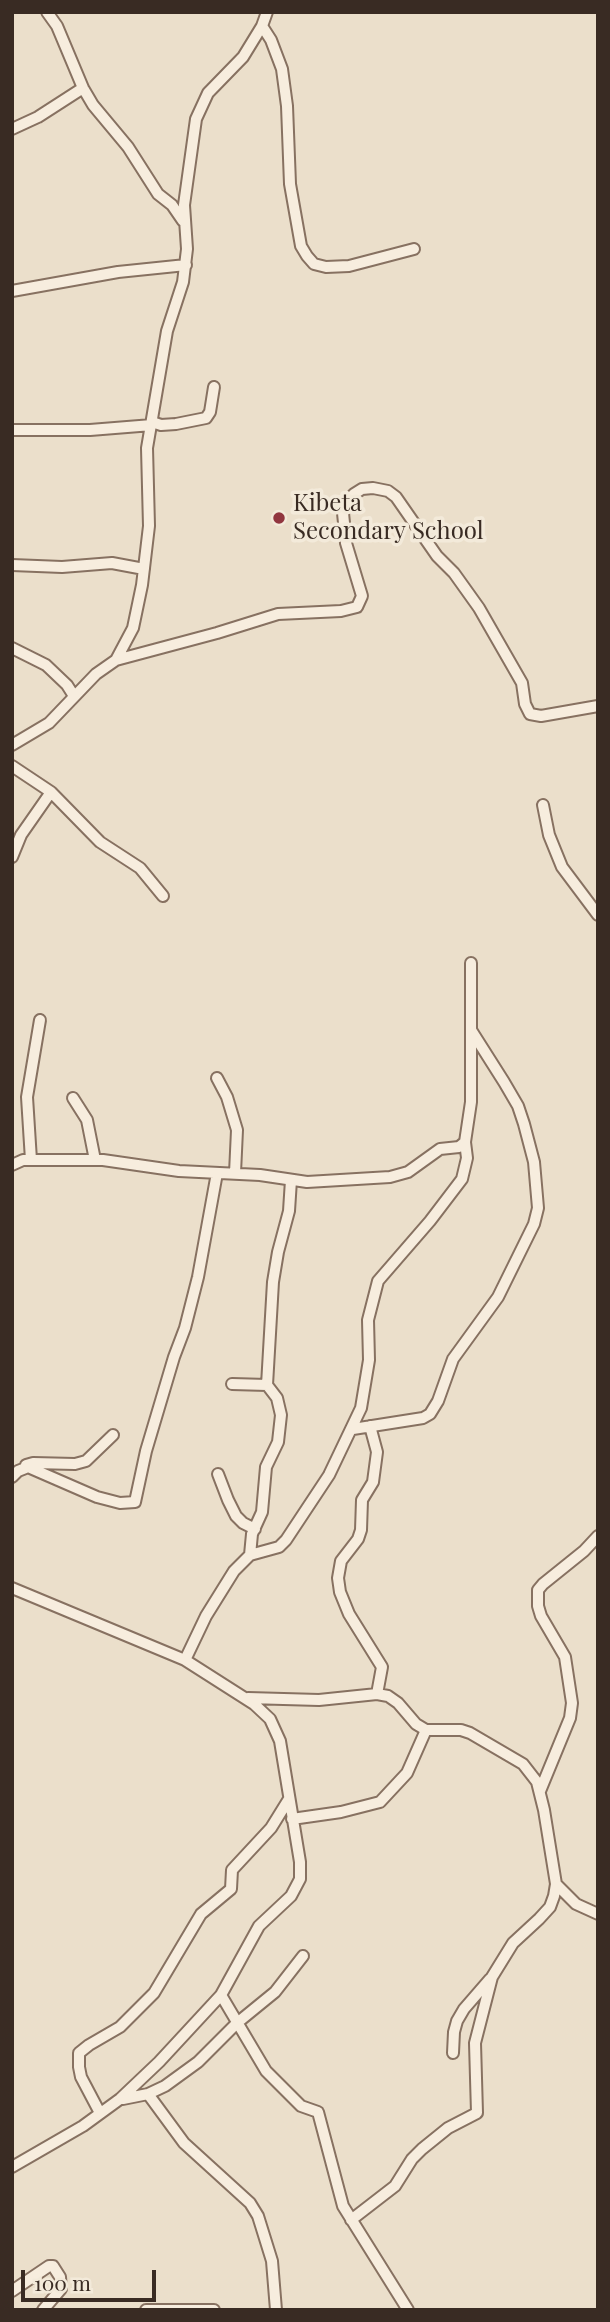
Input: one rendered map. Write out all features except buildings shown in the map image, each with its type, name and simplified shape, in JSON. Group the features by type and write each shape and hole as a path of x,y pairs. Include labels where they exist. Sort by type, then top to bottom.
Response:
{"street":[{"path":"47,12 57,26 93,105 184,223"},
{"path":"116,660 136,619 144,569 149,526 146,460 167,331 180,296 186,265 184,205 196,119 208,93 243,57 262,26 267,12"},
{"path":"262,26 271,40 282,69 287,106 290,184 301,246 307,257 314,264 326,267 349,267 414,249"},
{"path":"12,129 38,117 83,88"},
{"path":"12,291 118,272 186,265"},
{"path":"12,430 90,430 176,424 206,418 210,412 214,387"},
{"path":"12,745 49,723 96,674 116,660 278,614 341,611 358,607 362,596 346,543 343,513 348,500 354,494 362,489 373,488 388,491 396,497 437,556 454,573 479,608 522,683 525,704 530,714 541,716 598,706"},
{"path":"12,565 62,567 112,563 144,569"},
{"path":"12,648 46,665 74,695"},
{"path":"12,766 51,792 100,842 140,867 163,896"},
{"path":"12,857 21,835 51,792"},
{"path":"543,805 549,835 562,867 598,915"},
{"path":"184,1660 222,1588 242,1560 279,1547 329,1475 361,1408 369,1360 368,1320 378,1281 430,1222 462,1179 467,1158 465,1142 471,1102 471,963"},
{"path":"31,1160 27,1097 40,1020"},
{"path":"353,1429 424,1418 430,1414 438,1401 453,1359 498,1297 534,1224 538,1208 534,1161 524,1124 518,1106 469,1027"},
{"path":"217,1078 227,1097 237,1130 234,1173"},
{"path":"73,1098 87,1120 95,1160"},
{"path":"12,1165 23,1160 95,1160 150,1165 179,1171 329,1181 399,1175 422,1163 440,1149 459,1147 465,1142"},
{"path":"22,1468 31,1468 97,1497 120,1503 135,1502 146,1451 160,1410 173,1357 185,1328 198,1277 217,1173"},
{"path":"250,1555 252,1534 262,1512 268,1460 281,1431 277,1398 267,1385 273,1282 289,1211 291,1180"},
{"path":"232,1384 267,1385"},
{"path":"370,1426 377,1452 373,1482 362,1500 358,1539 341,1561 338,1578 340,1592 349,1614 382,1667 377,1694"},
{"path":"12,1476 33,1462 65,1465 86,1461 113,1435"},
{"path":"218,1474 236,1516 255,1529"},
{"path":"540,1791 570,1718 572,1703 565,1657 541,1616 538,1590 598,1536"},
{"path":"12,1588 184,1660 245,1698 270,1719 280,1741 300,1862 300,1878 292,1896 259,1926 221,1995 159,2062 120,2099 70,2134 12,2167"},
{"path":"245,1698 335,1700 377,1694 388,1696 398,1703 416,1724 426,1730 461,1730 477,1737 523,1764 537,1782 556,1884 555,1896 550,1907 513,1943 492,1977 457,2021 453,2053"},
{"path":"292,1819 341,1812 380,1802 407,1773 426,1730"},
{"path":"100,2113 81,2077 79,2053 120,2026 154,1993 201,1914 231,1889 232,1870 271,1828 289,1799"},
{"path":"556,1884 576,1904 598,1914"},
{"path":"120,2099 148,2094 165,2086 198,2062 237,2023 275,1992 303,1956"},
{"path":"351,2220 395,2186 412,2159 422,2149 448,2128 477,2113 475,2043 492,1977"},
{"path":"221,1995 266,2071 302,2106 318,2112 339,2195 351,2220 408,2310"},
{"path":"148,2094 184,2143 250,2203 258,2216 272,2261 276,2310"},
{"path":"12,2291 53,2266 60,2277 61,2288 43,2310"},
{"path":"146,2310 214,2310"}],"place":[{"name":"Kibeta Secondary School","path":"279,518"}]}
